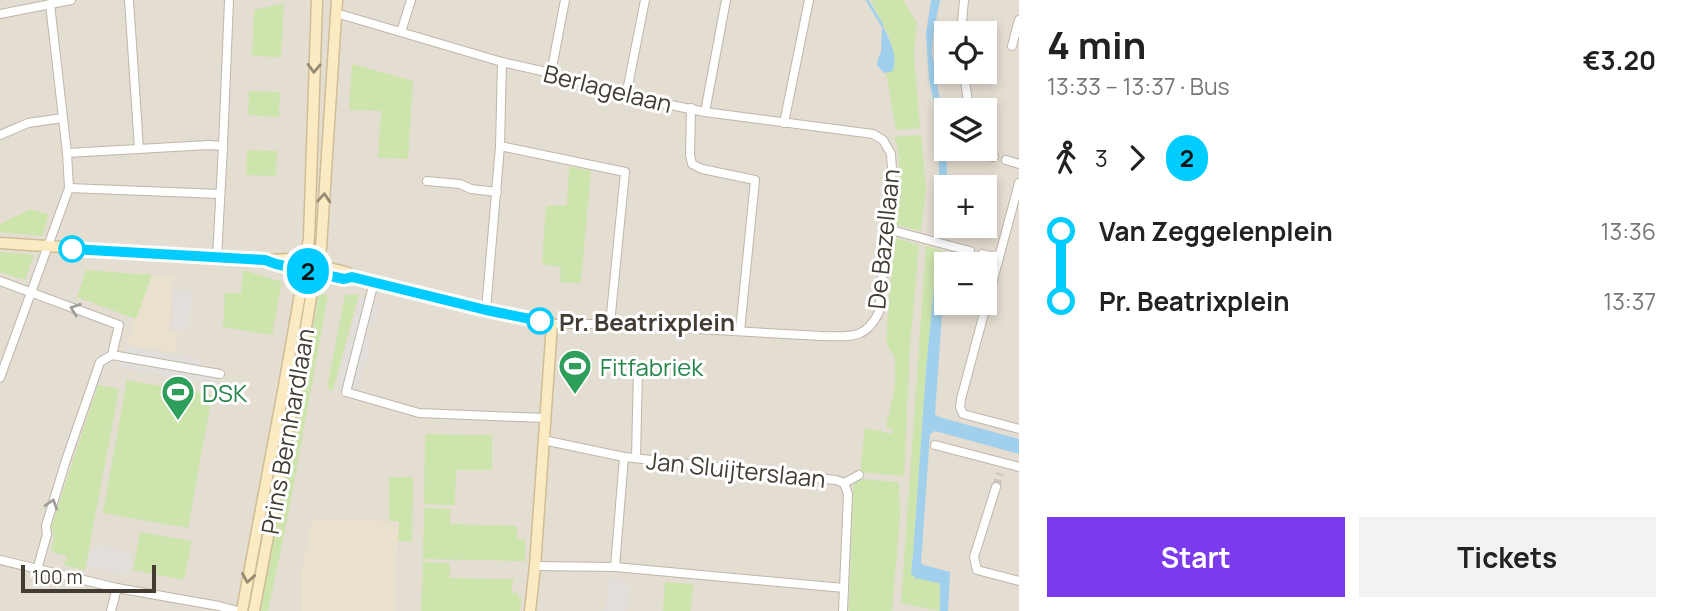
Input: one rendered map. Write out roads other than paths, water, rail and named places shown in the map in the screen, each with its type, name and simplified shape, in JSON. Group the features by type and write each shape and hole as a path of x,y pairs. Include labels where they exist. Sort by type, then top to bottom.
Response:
{"main road":[{"name":"Prins Bernhardlaan","path":"240,611 284,386 309,238 317,0"},
{"name":"Prins Bernhardlaan","path":"254,611 321,248 337,0"},
{"path":"0,243 265,260 304,266 344,279 352,277 552,324 530,611"},
{"path":"316,269 334,269 346,272 352,277"}],"street":[{"path":"0,14 71,0"},
{"path":"129,0 139,149"},
{"path":"217,258 229,0"},
{"path":"401,32 411,0"},
{"path":"551,73 565,0"},
{"path":"626,96 646,0"},
{"path":"705,112 726,0"},
{"path":"783,123 808,0"},
{"path":"962,21 964,0"},
{"path":"0,377 69,188 50,4"},
{"name":"Berlagelaan","path":"336,13 626,96 705,112 873,134 883,140"},
{"path":"1012,46 1019,20"},
{"path":"486,310 500,146 502,62"},
{"path":"691,108 692,164 702,169 755,180 740,331"},
{"path":"0,135 28,123 63,118"},
{"name":"De Bazellaan","path":"552,324 610,324 819,336 854,336 863,333 873,324 879,312 892,169 891,154 883,140"},
{"path":"67,153 223,146"},
{"path":"500,146 625,172 610,324"},
{"path":"1006,160 1019,164"},
{"path":"427,181 460,184 471,189 497,192"},
{"path":"1019,183 960,407 963,414 1019,429"},
{"path":"69,188 220,194"},
{"path":"887,229 970,250"},
{"path":"0,281 119,325 112,355"},
{"path":"374,282 346,392 419,413 544,418"},
{"path":"37,570 47,534 46,526 100,362 112,355 220,373"},
{"path":"636,458 638,369"},
{"name":"Jan Sluijterslaan","path":"543,440 624,457 844,483 848,494 843,611"},
{"path":"935,445 1019,467"},
{"path":"615,567 624,457"},
{"path":"1000,473 1003,463"},
{"path":"844,483 859,475"},
{"path":"996,487 974,557 977,570 1019,581"},
{"path":"0,560 117,589 240,611"},
{"path":"535,565 615,567 844,588"},
{"path":"111,611 117,589"}],"water":[{"path":"931,0 940,0 934,21 932,52 934,84 937,84 939,98 934,98 934,104 929,80 926,34"},
{"path":"882,25 895,59 893,71 884,73 877,65 881,52"},
{"path":"939,161 946,161 947,175 939,175"},
{"path":"934,286 934,315 942,315 935,414 1019,439 1019,454 935,431 930,434 921,563 950,572 948,611 940,611 939,583 915,578 911,573"}],"waterway":[{"path":"867,0 882,25"}],"tunnel":[{"path":"996,487 1000,473"}],"place":[{"name":"Pr. Beatrixplein","path":"540,321"},
{"name":"Fitfabriek","path":"575,396"},
{"name":"DSK","path":"178,422"}]}
